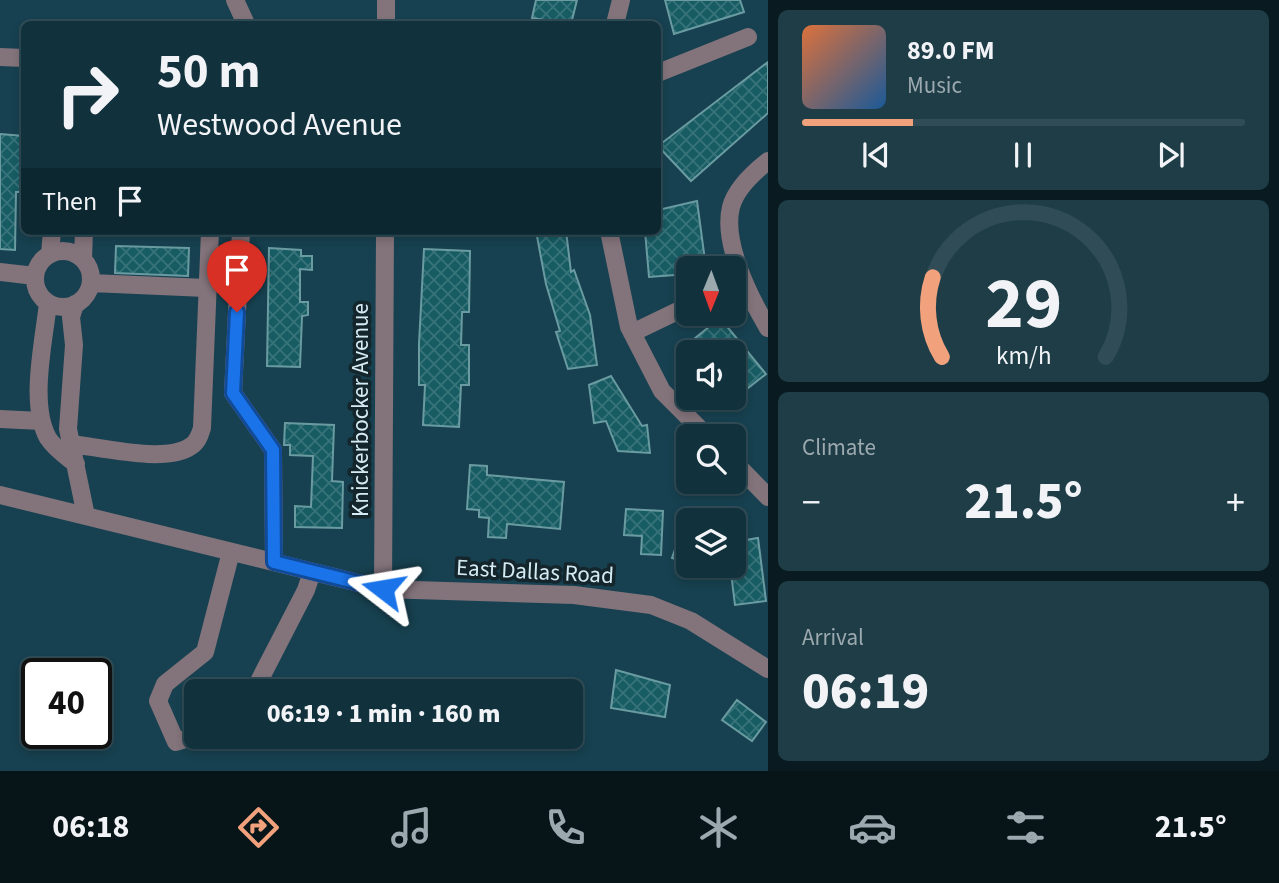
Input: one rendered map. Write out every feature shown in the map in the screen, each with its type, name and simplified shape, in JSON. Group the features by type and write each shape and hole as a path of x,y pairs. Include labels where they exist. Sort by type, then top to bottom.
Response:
{"street":[{"path":"235,0 245,21"},
{"path":"386,0 386,21"},
{"path":"616,21 621,0"},
{"path":"661,73 748,37"},
{"path":"0,57 21,58"},
{"path":"734,256 731,207 741,187 768,161"},
{"path":"50,254 73,253 83,259 91,274 86,296 75,304 57,307 40,296 35,276 38,267 50,254 52,235"},
{"path":"83,259 85,235"},
{"path":"71,444 160,454 179,452 197,440 202,428 210,235"},
{"path":"241,235 233,393 273,450 274,562"},
{"name":"Knickerbocker Avenue","path":"383,589 385,235"},
{"path":"609,235 612,260 632,333 662,391 696,424"},
{"path":"0,272 35,276"},
{"path":"91,283 206,288"},
{"path":"746,295 768,328"},
{"path":"48,303 38,401 41,421 48,438 76,464"},
{"path":"75,304 71,317 74,345 68,429 86,516"},
{"path":"632,333 676,312"},
{"path":"0,419 41,421"},
{"path":"746,474 768,497"},
{"name":"East Dallas Road","path":"0,495 383,589 574,595 651,605 700,627 768,669"},
{"path":"184,740 176,742 158,701 165,684 205,652 231,552"},
{"path":"260,679 306,590 312,572"}],"building":[{"path":"536,0 577,0 572,21 532,18"},
{"path":"665,0 740,0 744,12 674,34"},
{"path":"768,62 768,113 691,181 661,149 661,144"},
{"path":"0,134 21,136 21,178 20,192 16,192 15,250 0,249"},
{"path":"697,201 704,256 676,256 676,275 649,277 645,235 661,235 661,209"},
{"path":"537,235 566,235 571,272 574,270 590,315 597,365 568,369 556,332 560,331 546,284"},
{"path":"116,246 189,248 188,276 115,273"},
{"path":"269,248 301,250 301,256 312,256 312,270 300,269 300,302 308,302 308,315 302,316 300,367 267,366"},
{"path":"424,249 470,251 469,312 462,312 461,345 469,345 469,385 461,385 459,427 423,425 425,385 419,385 419,344"},
{"path":"710,326 727,326 738,340 693,340"},
{"path":"746,350 766,374 746,390"},
{"path":"611,376 642,426 647,425 650,453 618,451 606,421 594,423 589,385"},
{"path":"285,423 334,425 332,481 343,482 342,528 295,527 295,506 311,507 313,456 290,455 290,445 284,445"},
{"path":"470,465 487,466 487,475 564,482 560,529 507,524 506,538 488,537 489,518 479,517 479,510 467,509"},
{"path":"626,509 663,511 661,555 641,554 642,536 624,535"},
{"path":"758,538 766,601 735,605 732,578 746,578 746,540"},
{"path":"616,670 670,685 665,717 611,708"},
{"path":"737,700 766,722 752,741 722,720"}],"route":[{"path":"237,312 233,393 273,450 274,562 383,589"}]}
